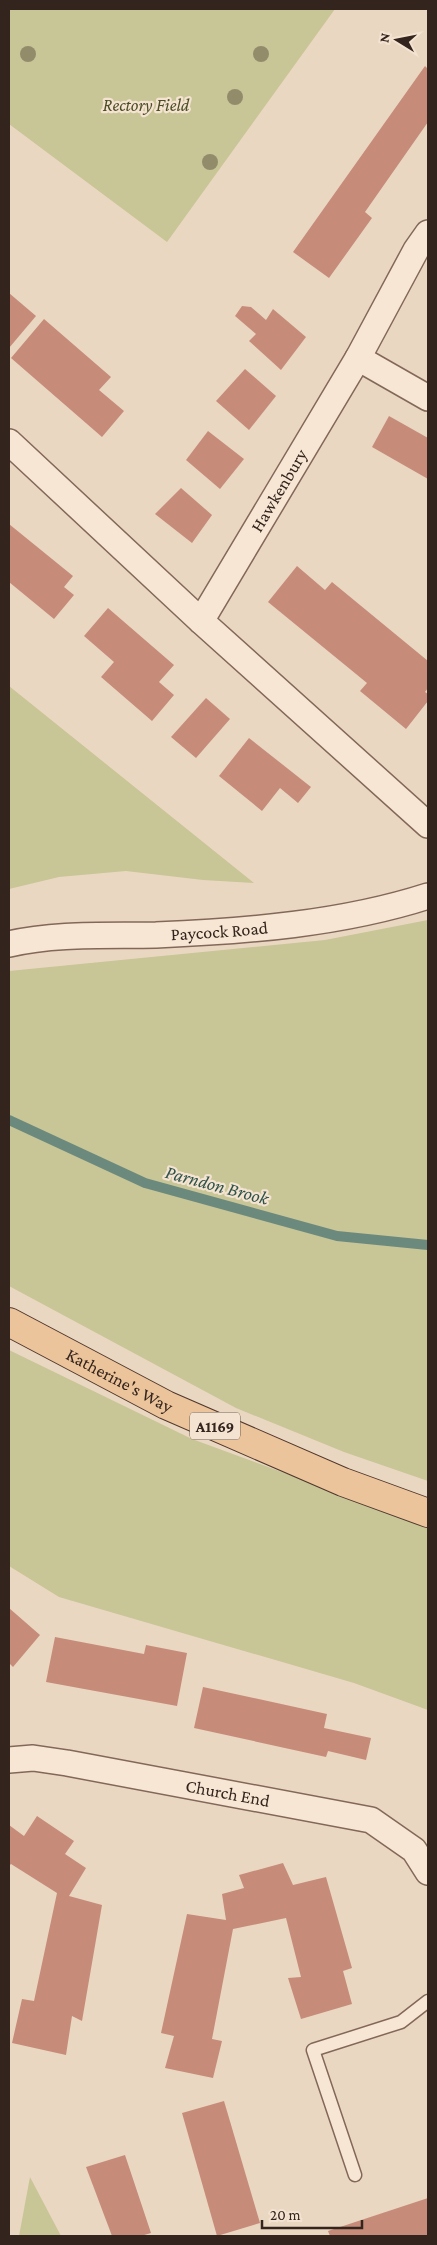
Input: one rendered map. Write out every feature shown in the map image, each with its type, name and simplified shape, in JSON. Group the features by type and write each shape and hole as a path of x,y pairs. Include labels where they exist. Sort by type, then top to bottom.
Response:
{"main road":[{"name":"Katherine's Way","path":"9,1322 166,1405 344,1482 428,1513"}],"street":[{"name":"Hawkenbury","path":"201,621 358,358 416,250 428,233"},
{"path":"358,358 428,398"},
{"path":"9,442 201,621 428,825"},
{"name":"Paycock Road","path":"9,944 52,938 198,933 335,919 399,905 428,896"},
{"name":"Church End","path":"9,1760 33,1758 67,1763 371,1820 414,1850 428,1872"}],"lane":[{"path":"355,2175 313,2050 401,2022 428,2001"}],"green space":[{"name":"Rectory Field","path":"9,9 335,9 167,242 9,124"},
{"path":"9,686 254,883 203,880 126,871 59,877 9,889"},
{"path":"428,920 428,1481 344,1452 236,1408 9,1286 9,971 325,940"},
{"path":"9,1350 192,1439 428,1526 428,1710 354,1683 59,1597 9,1566"},
{"path":"30,2177 61,2236 19,2236"}],"building":[{"path":"425,66 428,69 428,122 365,212 372,218 329,278 293,252"},
{"path":"9,293 36,316 9,348"},
{"path":"242,306 251,307 266,320 273,309 306,337 281,370 249,341 256,334 235,316"},
{"path":"44,319 111,377 99,390 124,411 102,437 11,358"},
{"path":"245,369 276,396 249,430 216,401"},
{"path":"389,416 428,438 428,479 372,447"},
{"path":"208,431 244,459 220,489 186,460"},
{"path":"181,488 212,515 192,543 155,514"},
{"path":"9,524 73,576 64,587 74,595 54,619 9,582"},
{"path":"297,566 325,590 332,582 428,661 428,688 425,692 428,694 428,701 406,729 360,691 367,683 268,602"},
{"path":"108,608 174,665 159,682 174,695 152,721 101,677 114,662 84,636"},
{"path":"206,698 230,719 196,758 171,737"},
{"path":"249,738 311,787 298,803 280,788 262,811 219,776"},
{"path":"9,1608 40,1635 13,1667 9,1663"},
{"path":"55,1637 144,1654 146,1645 187,1653 177,1706 46,1682"},
{"path":"203,1687 327,1714 324,1728 371,1738 366,1760 328,1751 326,1757 194,1728"},
{"path":"37,1816 74,1841 65,1854 86,1868 69,1896 102,1905 82,2021 72,2016 66,2055 12,2043 22,1999 34,2001 57,1893 11,1864 9,1866 9,1825 24,1836"},
{"path":"283,1863 293,1885 326,1877 352,1968 343,1971 352,2004 301,2019 288,1978 301,1977 286,1918 233,1929 212,2039 222,2041 213,2078 165,2068 174,2036 161,2033 187,1914 226,1920 222,1894 244,1888 239,1875"},
{"path":"224,2101 260,2223 217,2236 182,2113"},
{"path":"125,2155 151,2233 141,2236 112,2236 86,2167"},
{"path":"428,2198 428,2236 330,2236 328,2231"}],"waterway":[{"name":"Parndon Brook","path":"9,1120 145,1183 337,1236 428,1245"}]}
